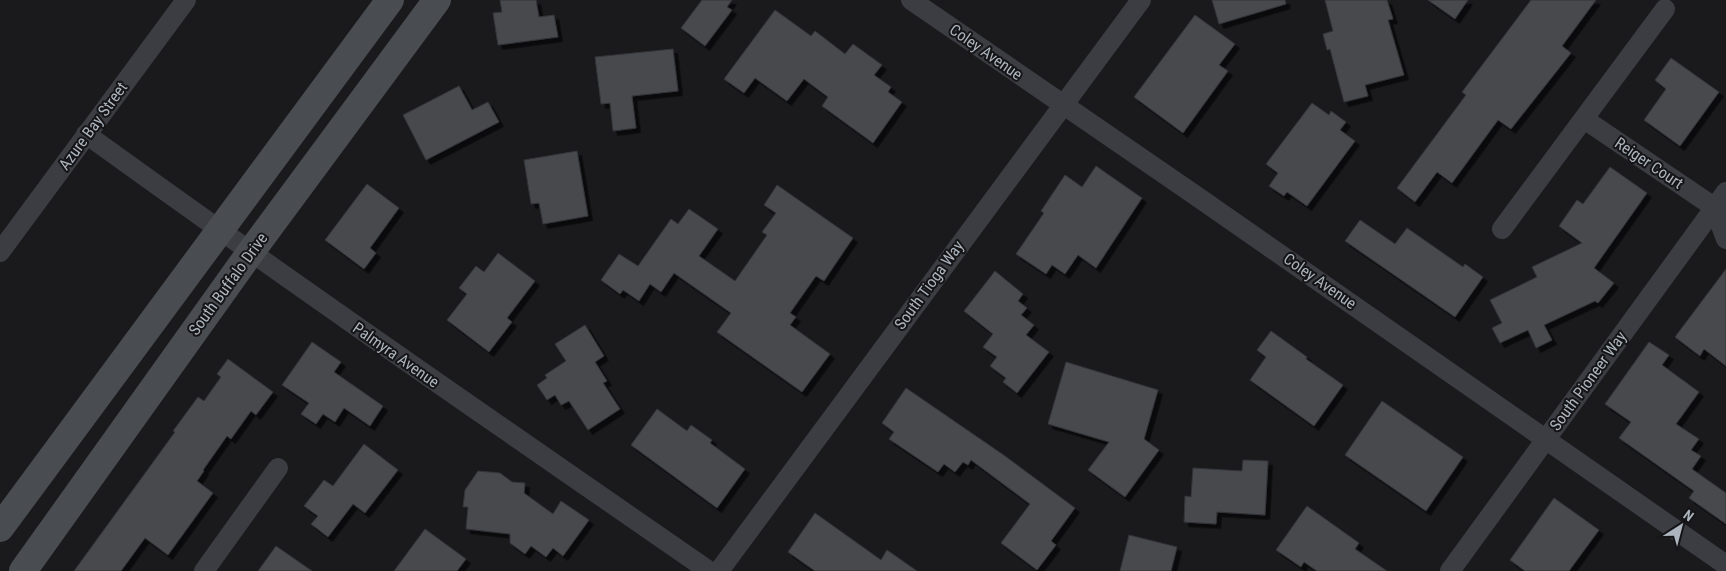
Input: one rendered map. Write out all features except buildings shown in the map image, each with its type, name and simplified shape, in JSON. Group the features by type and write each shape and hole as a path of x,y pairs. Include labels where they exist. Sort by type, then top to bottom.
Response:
{"main road":[{"path":"0,528 390,0"},
{"name":"South Buffalo Drive","path":"23,571 250,253 436,0"}],"street":[{"name":"Azure Bay Street","path":"0,252 186,0"},
{"name":"Coley Avenue","path":"911,0 1726,565"},
{"name":"South Tioga Way","path":"719,571 1140,0"},
{"path":"1502,229 1665,9"},
{"name":"Reiger Court","path":"1584,119 1722,203"},
{"name":"Palmyra Avenue","path":"86,134 250,253 710,571"},
{"path":"1722,203 1726,239"},
{"name":"South Pioneer Way","path":"1450,571 1722,203"},
{"path":"204,571 278,468"}]}
